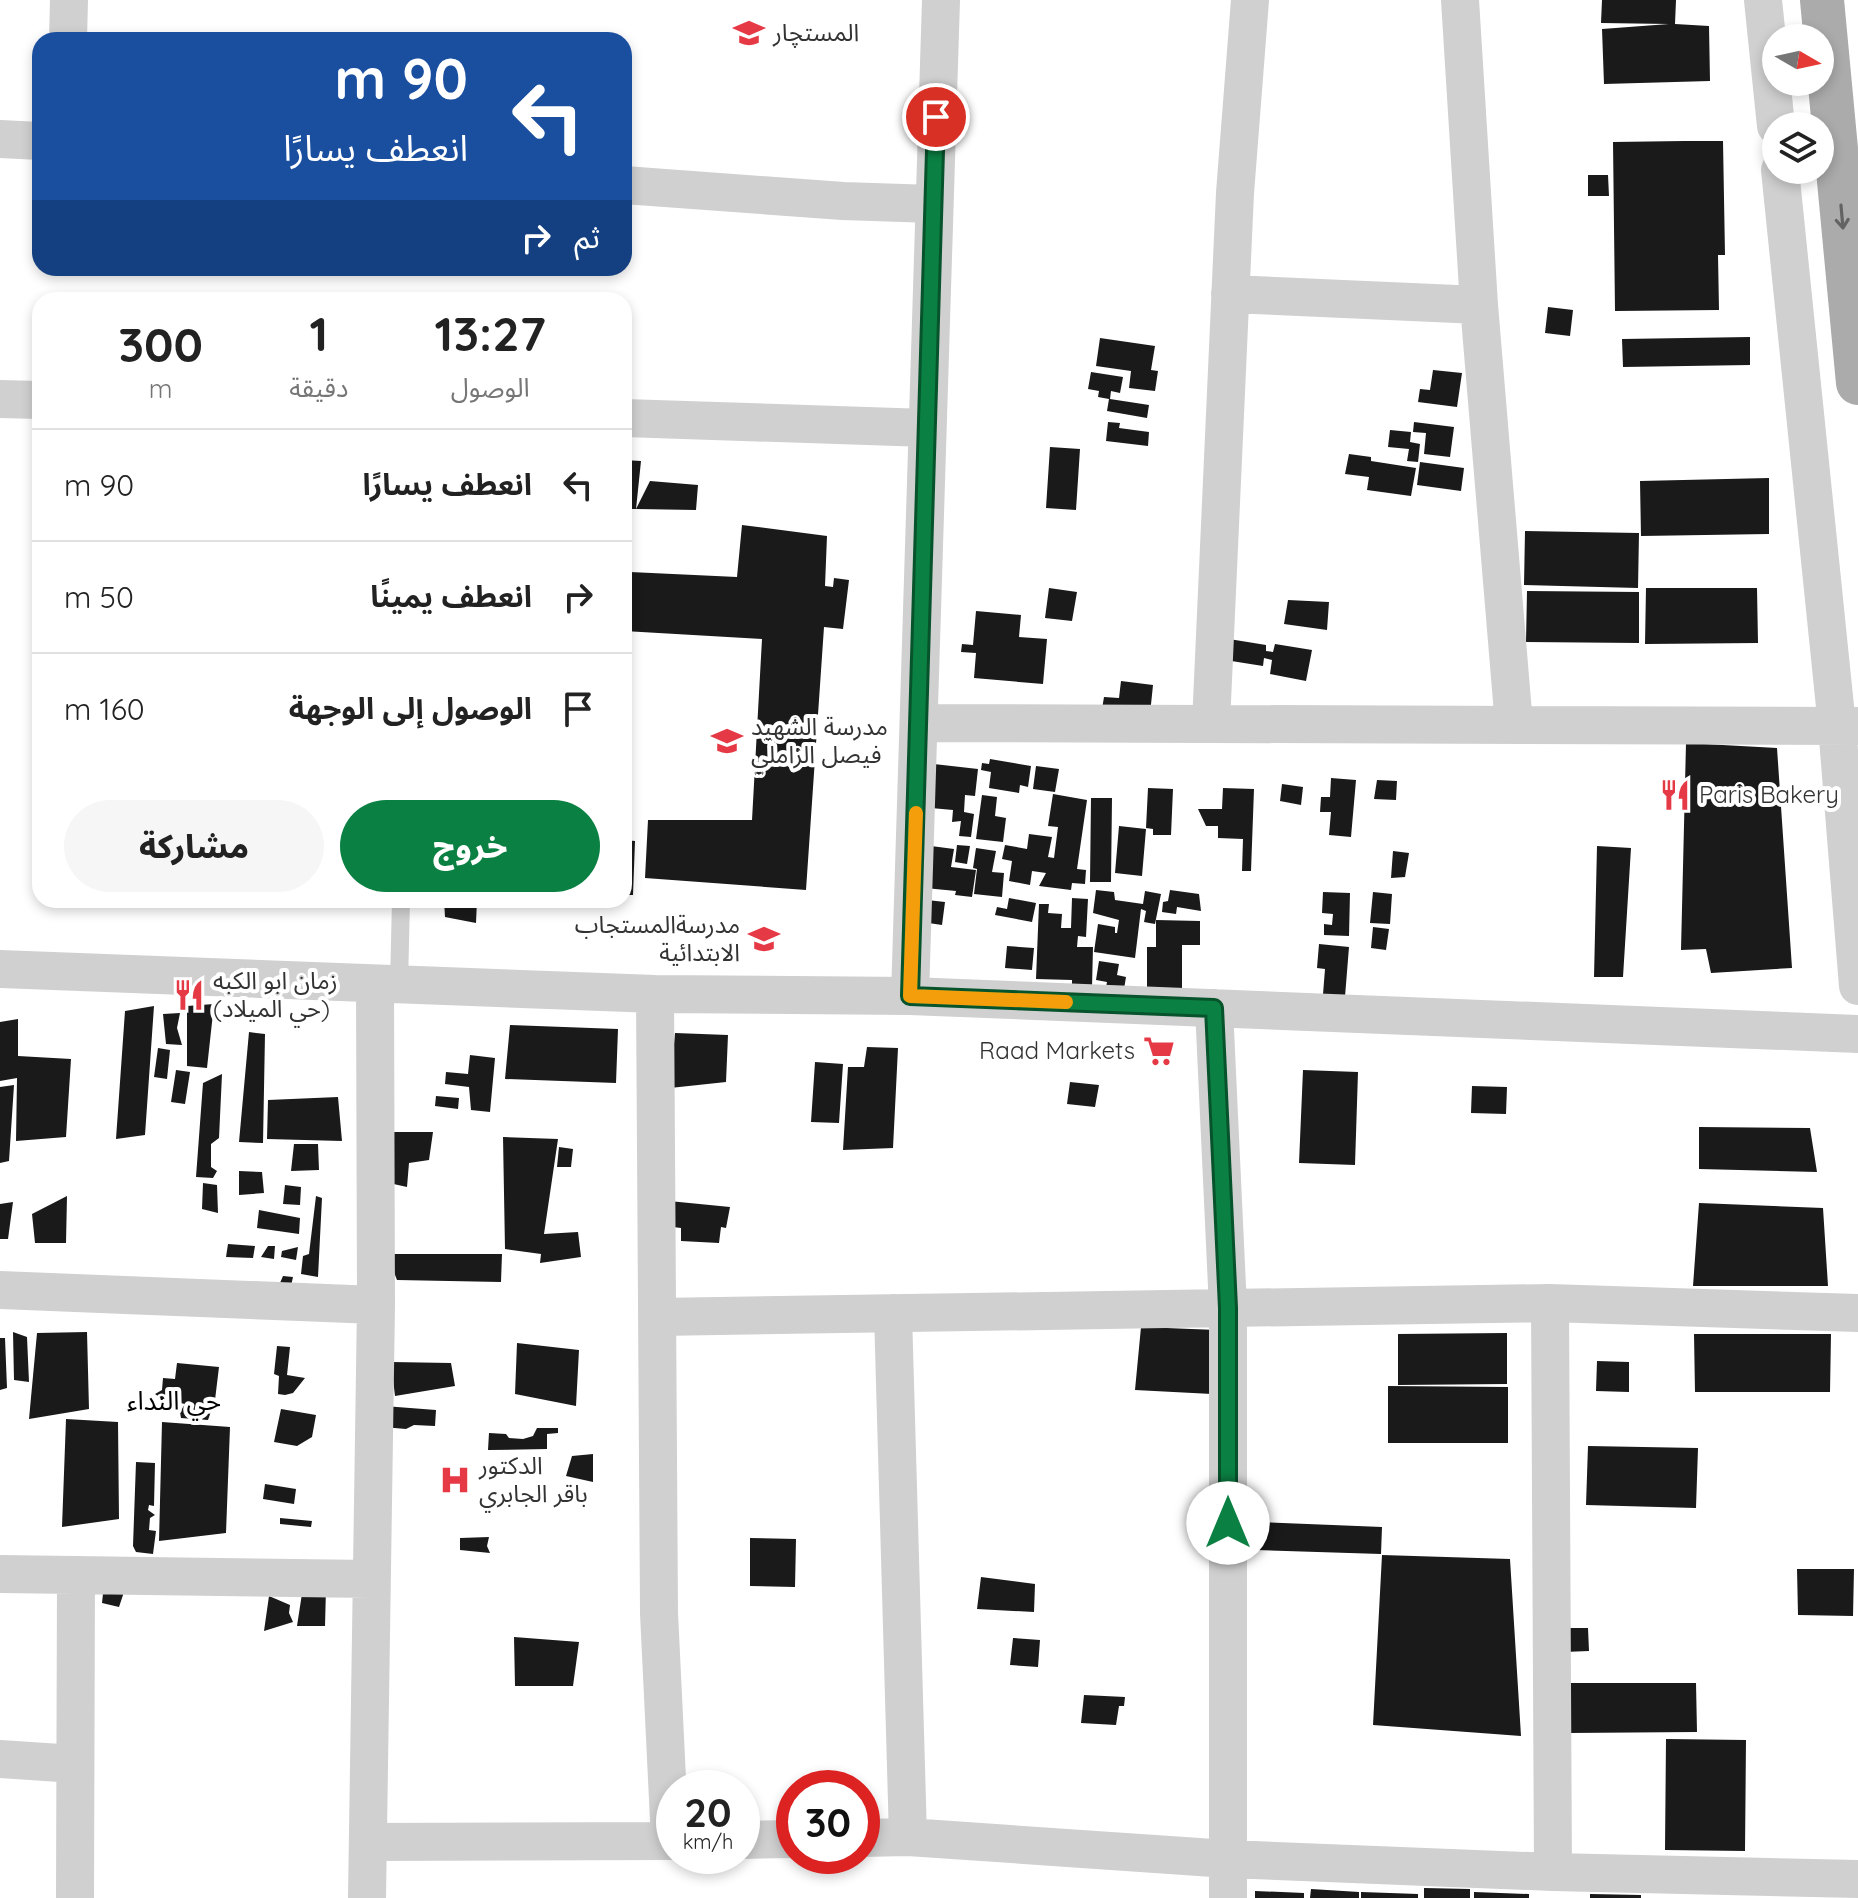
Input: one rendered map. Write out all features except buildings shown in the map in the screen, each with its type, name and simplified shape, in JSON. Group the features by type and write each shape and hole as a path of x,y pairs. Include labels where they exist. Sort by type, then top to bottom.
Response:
{"main road":[{"path":"1822,0 1858,383"}],"street":[{"path":"68,32 69,0"},
{"path":"910,996 941,0"},
{"path":"1211,724 1235,193 1250,0"},
{"path":"1460,0 1479,305 1514,725"},
{"path":"1763,0 1775,112"},
{"path":"0,139 32,141"},
{"path":"1782,184 1847,726 1858,986"},
{"path":"632,186 843,201 933,204"},
{"path":"1230,294 1479,305"},
{"path":"0,399 32,400"},
{"path":"632,418 927,428"},
{"path":"919,723 1847,726"},
{"path":"0,969 655,994 910,996 1858,1034"},
{"path":"367,1898 376,1305 387,985"},
{"path":"655,994 659,1613 668,1770"},
{"path":"1214,1008 1228,1308 1228,1898"},
{"path":"0,1290 376,1305"},
{"path":"658,1317 1550,1303 1858,1313"},
{"path":"1550,1303 1553,1872"},
{"path":"893,1313 908,1837"},
{"path":"0,1574 371,1579"},
{"path":"75,1898 76,1575"},
{"path":"0,1759 75,1764"},
{"path":"880,1838 1228,1859 1553,1872 1858,1879"},
{"path":"368,1842 656,1841"}],"lane":[{"path":"387,985 400,908"}],"slow traffic":[{"path":"916,813 910,996 1066,1002"}],"place":[{"name":"المستچار","path":"749,33"},
{"name":"مدرسة الشهيد فيصل الزاملي","path":"727,741"},
{"name":"Paris Bakery","path":"1675,795"},
{"name":"مدرسةالمستجاب الابتدائية","path":"764,939"},
{"name":"زمان ابو الكبه (حي الميلاد)","path":"189,995"},
{"name":"Raad Markets","path":"1159,1051"},
{"name":"الدكتور باقر الجابري","path":"455,1480"}],"district":[{"name":"حي النداء","path":"174,1401"}],"route":[{"path":"936,117 910,996 1214,1008 1228,1308 1228,1523"}]}
